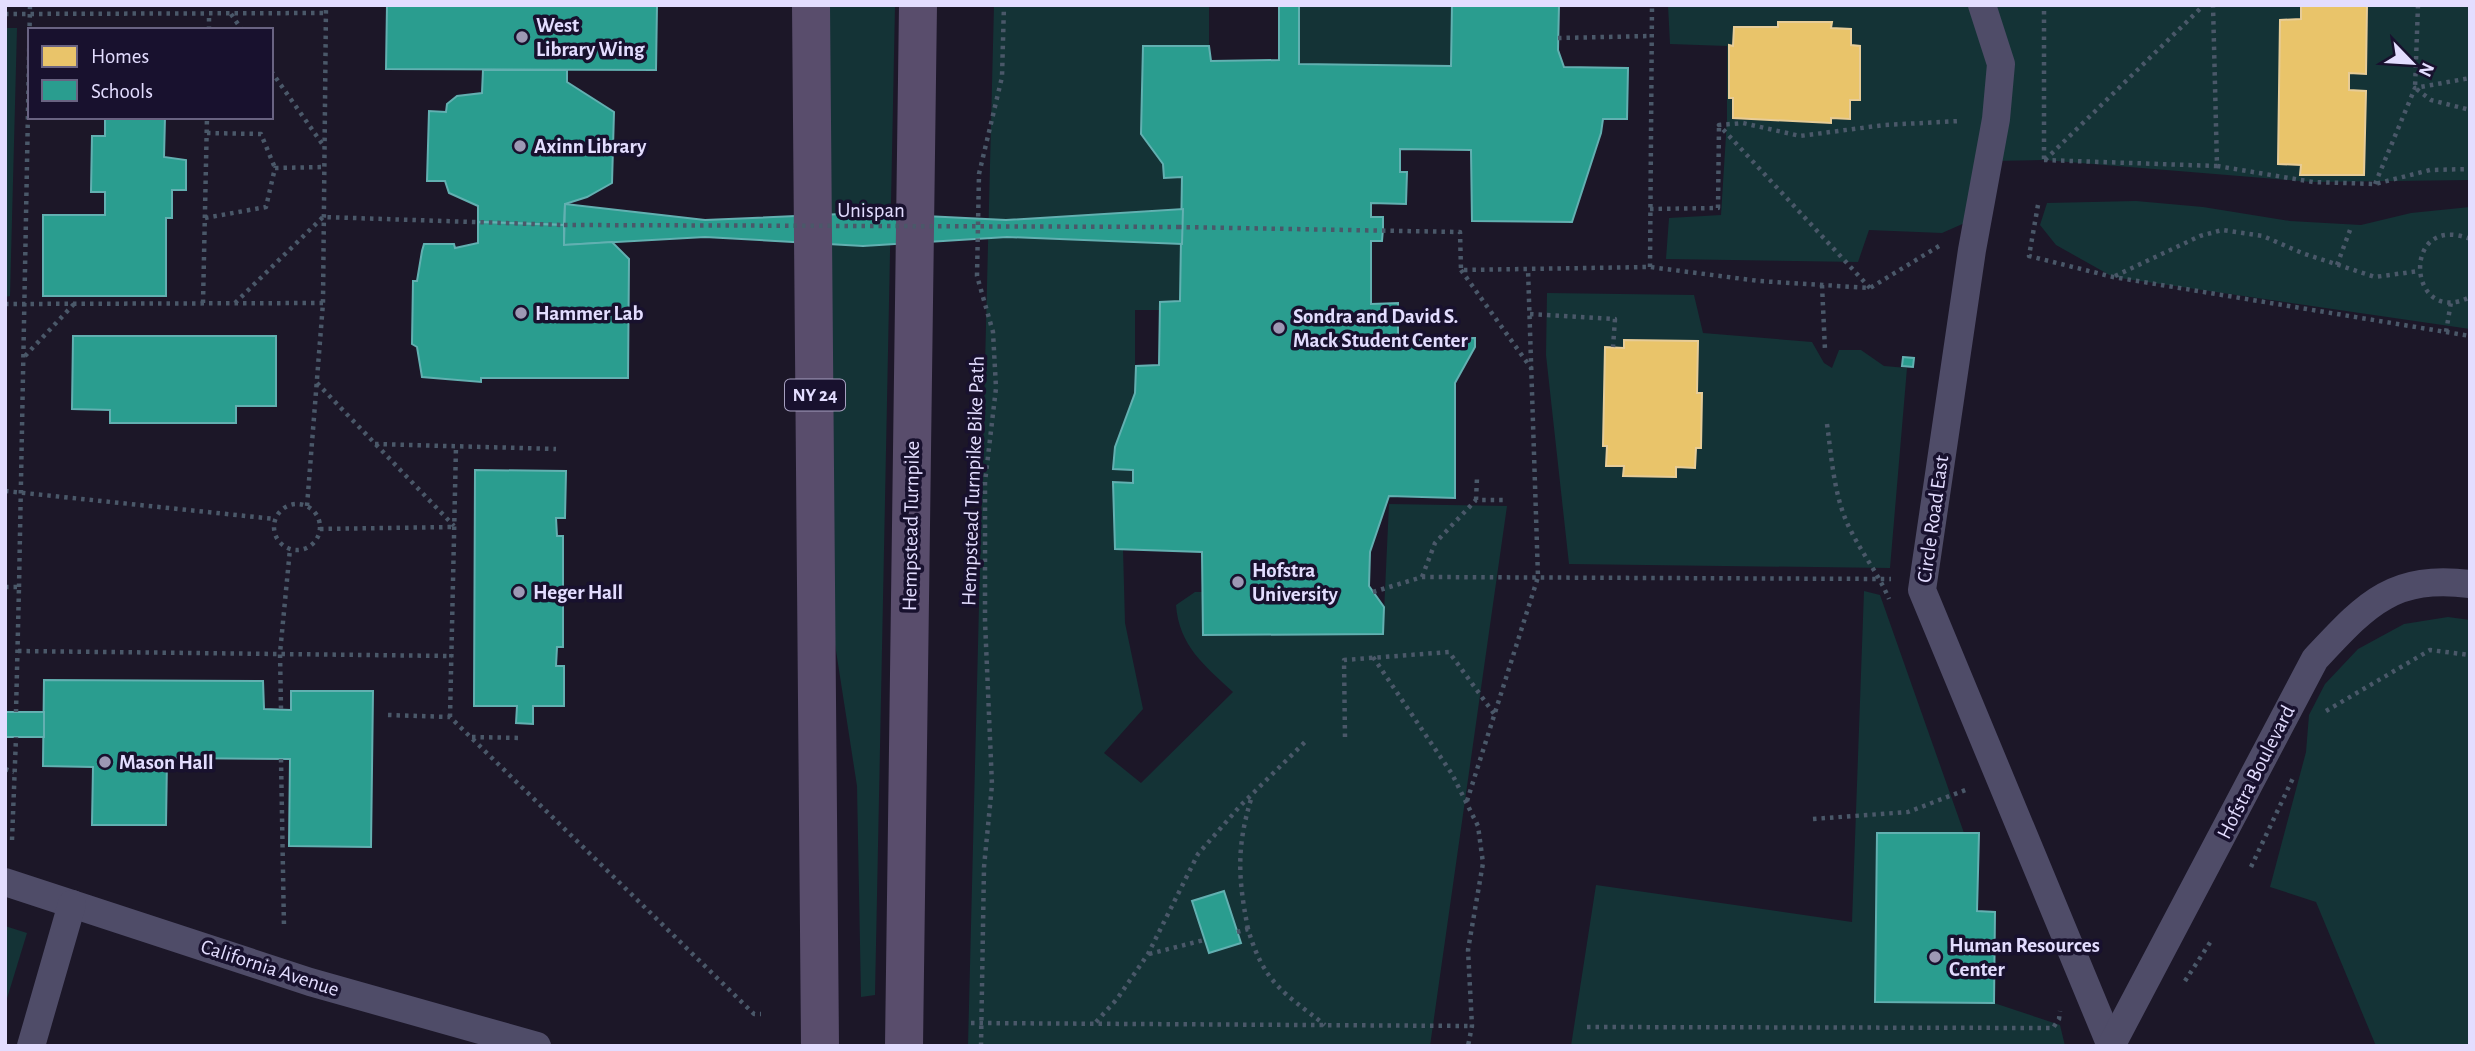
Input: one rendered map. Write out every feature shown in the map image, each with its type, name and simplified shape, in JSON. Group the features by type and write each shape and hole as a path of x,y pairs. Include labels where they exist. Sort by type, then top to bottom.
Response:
{"main road":[{"name":"NY 24","path":"811,5 820,1046"},
{"name":"Hempstead Turnpike","path":"904,1046 918,5"}],"street":[{"name":"Circle Road East","path":"1982,5 2001,64 1996,119 1972,250 1922,590 2111,1046"},
{"name":"Hofstra Boulevard","path":"2111,1046 2315,659 2353,617 2384,595 2417,582 2470,584"},
{"name":"California Avenue","path":"5,882 472,1038 537,1046"},
{"path":"31,1046 72,904"}],"path":[{"path":"30,5 30,28"},
{"path":"307,506 323,303 326,5"},
{"name":"Hempstead Turnpike Bike Path","path":"981,1046 984,867 992,785 985,621 985,482 996,388 993,332 977,276 979,174 1002,77 1004,5"},
{"path":"1650,267 1652,5"},
{"path":"2044,5 2044,160"},
{"path":"2044,160 2204,5"},
{"path":"2213,5 2217,166"},
{"path":"2375,184 2415,88 2418,5"},
{"path":"209,13 209,28"},
{"path":"231,13 241,28"},
{"path":"5,14 326,13"},
{"path":"1558,38 1651,36"},
{"path":"273,74 324,147"},
{"path":"2415,88 2470,78"},
{"path":"2415,88 2431,100 2470,110"},
{"path":"1958,134 1962,108"},
{"path":"16,712 28,111"},
{"path":"203,303 207,119"},
{"path":"1718,125 1743,123 1800,136 1884,125 1960,121"},
{"path":"1650,209 1718,208 1718,125"},
{"path":"1718,125 1870,288"},
{"path":"205,218 266,207 275,168 261,134 207,133"},
{"path":"2044,160 2217,166 2313,182 2375,184 2430,170 2470,169"},
{"path":"275,168 324,167"},
{"path":"2038,205 2029,256 2113,277 2470,336"},
{"path":"235,303 323,217"},
{"name":"Unispan","path":"323,217 564,225 1460,232 1461,270"},
{"path":"2113,277 2200,236 2222,230 2263,236 2337,265 2375,276 2418,271"},
{"path":"2337,265 2350,230"},
{"path":"1461,270 1650,267 1759,281 1870,288 1940,246 1942,233"},
{"path":"2470,239 2450,234 2439,237 2423,251 2418,271 2425,289 2432,296 2451,302 2470,297"},
{"path":"1467,801 1538,577 1528,269"},
{"path":"1461,270 1531,369"},
{"path":"1822,285 1825,349"},
{"path":"2445,332 2451,302"},
{"path":"24,357 75,303"},
{"path":"5,304 323,303"},
{"path":"1530,314 1615,319 1613,347"},
{"path":"316,383 454,527"},
{"path":"375,444 556,449"},
{"path":"450,717 456,446"},
{"path":"1422,577 1435,543 1476,500 1477,478"},
{"path":"5,491 21,490 275,519"},
{"path":"1476,500 1504,500"},
{"path":"291,504 307,506 317,515 320,529 318,537 307,548 290,549 275,534 275,519 279,512 291,504"},
{"path":"320,529 454,527"},
{"path":"281,709 280,653 290,549"},
{"path":"1373,592 1422,577 1923,579"},
{"path":"5,587 19,587"},
{"path":"2321,721 2327,710 2430,650 2470,655"},
{"path":"19,651 452,656"},
{"path":"1345,737 1344,660 1449,652 1496,716"},
{"path":"1373,657 1452,774 1478,826 1483,846 1479,893 1471,921 1468,950 1472,1026 1468,1046"},
{"path":"388,715 450,717 754,1014 761,1014"},
{"path":"12,840 16,737"},
{"path":"471,737 523,738"},
{"path":"1096,1022 1134,976 1148,954 1198,855 1253,793 1306,741"},
{"path":"281,759 284,928"},
{"path":"2251,867 2298,768"},
{"path":"5,771 14,772"},
{"path":"1813,819 1909,812 1968,789"},
{"path":"1253,793 1241,830 1238,862 1248,929 1263,970 1273,984 1325,1025"},
{"path":"1237,932 1248,929"},
{"path":"1148,954 1204,940"},
{"path":"971,1023 1472,1026"},
{"path":"1587,1027 2053,1028"}],"green space":[{"path":"827,5 895,5 875,995 861,997 857,786 832,625"},
{"path":"994,5 1209,5 1209,46 1143,46 1141,134 1163,164 1164,178 1182,177 1180,301 1160,302 1160,310 1135,310 1135,393 1115,447 1113,468 1133,470 1133,483 1113,483 1115,548 1123,549 1125,623 1143,709 1104,753 1141,783 1233,692 1195,654 1182,632 1176,605 1195,592 1203,592 1203,635 1383,634 1389,504 1507,506 1430,1046 968,1046"},
{"path":"1299,5 1452,5 1451,66 1299,64"},
{"path":"1668,5 2470,5 2470,180 2313,182 2044,160 1990,161 1976,218 1942,233 1869,230 1858,262 1666,259 1669,218 1721,215 1727,119 1727,46 1670,44"},
{"path":"5,28 17,28 10,296 5,297"},
{"path":"2136,201 2203,207 2290,221 2361,225 2411,213 2470,207 2470,329 2113,277 2056,245 2040,225 2047,203"},
{"path":"1547,293 1694,295 1703,333 1812,342 1824,363 1832,368 1839,350 1861,350 1884,366 1907,368 1890,568 1569,564 1546,355"},
{"path":"1864,591 1880,595 1964,833 1877,833 1875,1002 1994,1003 2060,1025 2065,1046 1571,1046 1596,885 1852,922"},
{"path":"2448,617 2470,620 2470,1046 2376,1046 2316,902 2270,887 2306,752 2309,715 2325,684 2358,649 2404,624"},
{"path":"5,926 27,933 5,1005"}],"building: Homes":[{"path":"2301,5 2367,5 2366,74 2349,73 2349,90 2366,91 2364,175 2300,175 2301,165 2278,164 2280,20 2301,19"},
{"path":"1778,22 1832,22 1831,28 1851,29 1851,45 1860,46 1860,100 1850,100 1850,119 1831,118 1831,123 1733,118 1733,98 1729,98 1729,45 1733,46 1734,27 1778,27"},
{"path":"1624,340 1698,341 1697,393 1702,393 1701,448 1696,448 1695,468 1676,467 1676,477 1623,476 1624,466 1606,466 1607,446 1603,446 1605,347 1624,348"}],"building: Schools":[{"name":"West Library Wing","path":"387,5 657,5 656,70 386,69"},
{"name":"Sondra and David S. Mack Student Center","path":"1279,5 1299,5 1299,64 1451,66 1452,5 1559,5 1558,50 1564,67 1628,68 1627,119 1603,119 1601,133 1572,222 1472,221 1471,150 1400,149 1400,172 1407,172 1406,204 1371,203 1371,217 1383,217 1383,229 1382,241 1371,241 1371,304 1398,303 1398,339 1475,338 1475,347 1455,383 1455,498 1389,496 1370,552 1369,586 1384,607 1383,634 1203,635 1202,552 1115,549 1113,482 1133,483 1133,470 1113,469 1115,447 1135,393 1136,366 1159,365 1160,302 1180,301 1182,177 1164,178 1163,164 1141,134 1143,46 1209,46 1211,61 1279,60"},
{"name":"Axinn Library","path":"483,70 567,70 567,82 614,112 612,183 587,197 565,204 564,225 478,222 478,206 449,193 445,181 427,181 429,111 446,112 447,104 457,96 482,93"},
{"path":"105,119 165,119 164,157 186,160 186,190 172,190 172,218 166,218 166,296 43,296 43,215 105,215 105,192 91,192 92,136 105,136"},
{"path":"565,204 705,220 864,213 1006,220 1183,209 1182,244 1007,237 863,246 705,237 564,245"},
{"name":"Hammer Lab","path":"478,222 564,225 564,245 612,242 629,259 628,378 481,378 481,382 422,377 417,347 412,344 413,281 417,281 424,244 454,244 455,248 478,243"},
{"path":"73,336 276,336 276,406 236,406 236,423 110,423 110,410 72,409"},
{"path":"1903,357 1914,358 1913,367 1902,366"},
{"name":"Heger Hall","path":"475,470 566,471 565,518 556,518 557,536 563,536 563,647 557,647 556,666 564,666 564,706 533,706 533,724 516,723 517,706 474,706"},
{"name":"Mason Hall","path":"44,680 263,681 264,709 291,710 291,691 373,691 371,847 289,846 290,759 167,758 166,825 92,825 93,767 43,766"},
{"path":"5,712 44,712 44,737 5,737"},
{"name":"Human Resources Center","path":"1877,833 1979,833 1977,911 1995,912 1994,1003 1875,1002"},
{"path":"1224,891 1241,943 1209,953 1192,901"}],"place":[{"name":"West Library Wing","path":"522,37"},
{"name":"Axinn Library","path":"520,146"},
{"name":"Hammer Lab","path":"521,313"},
{"name":"Sondra and David S. Mack Student Center","path":"1279,328"},
{"name":"Hofstra University","path":"1238,582"},
{"name":"Heger Hall","path":"519,592"},
{"name":"Mason Hall","path":"105,762"},
{"name":"Human Resources Center","path":"1935,957"}]}
